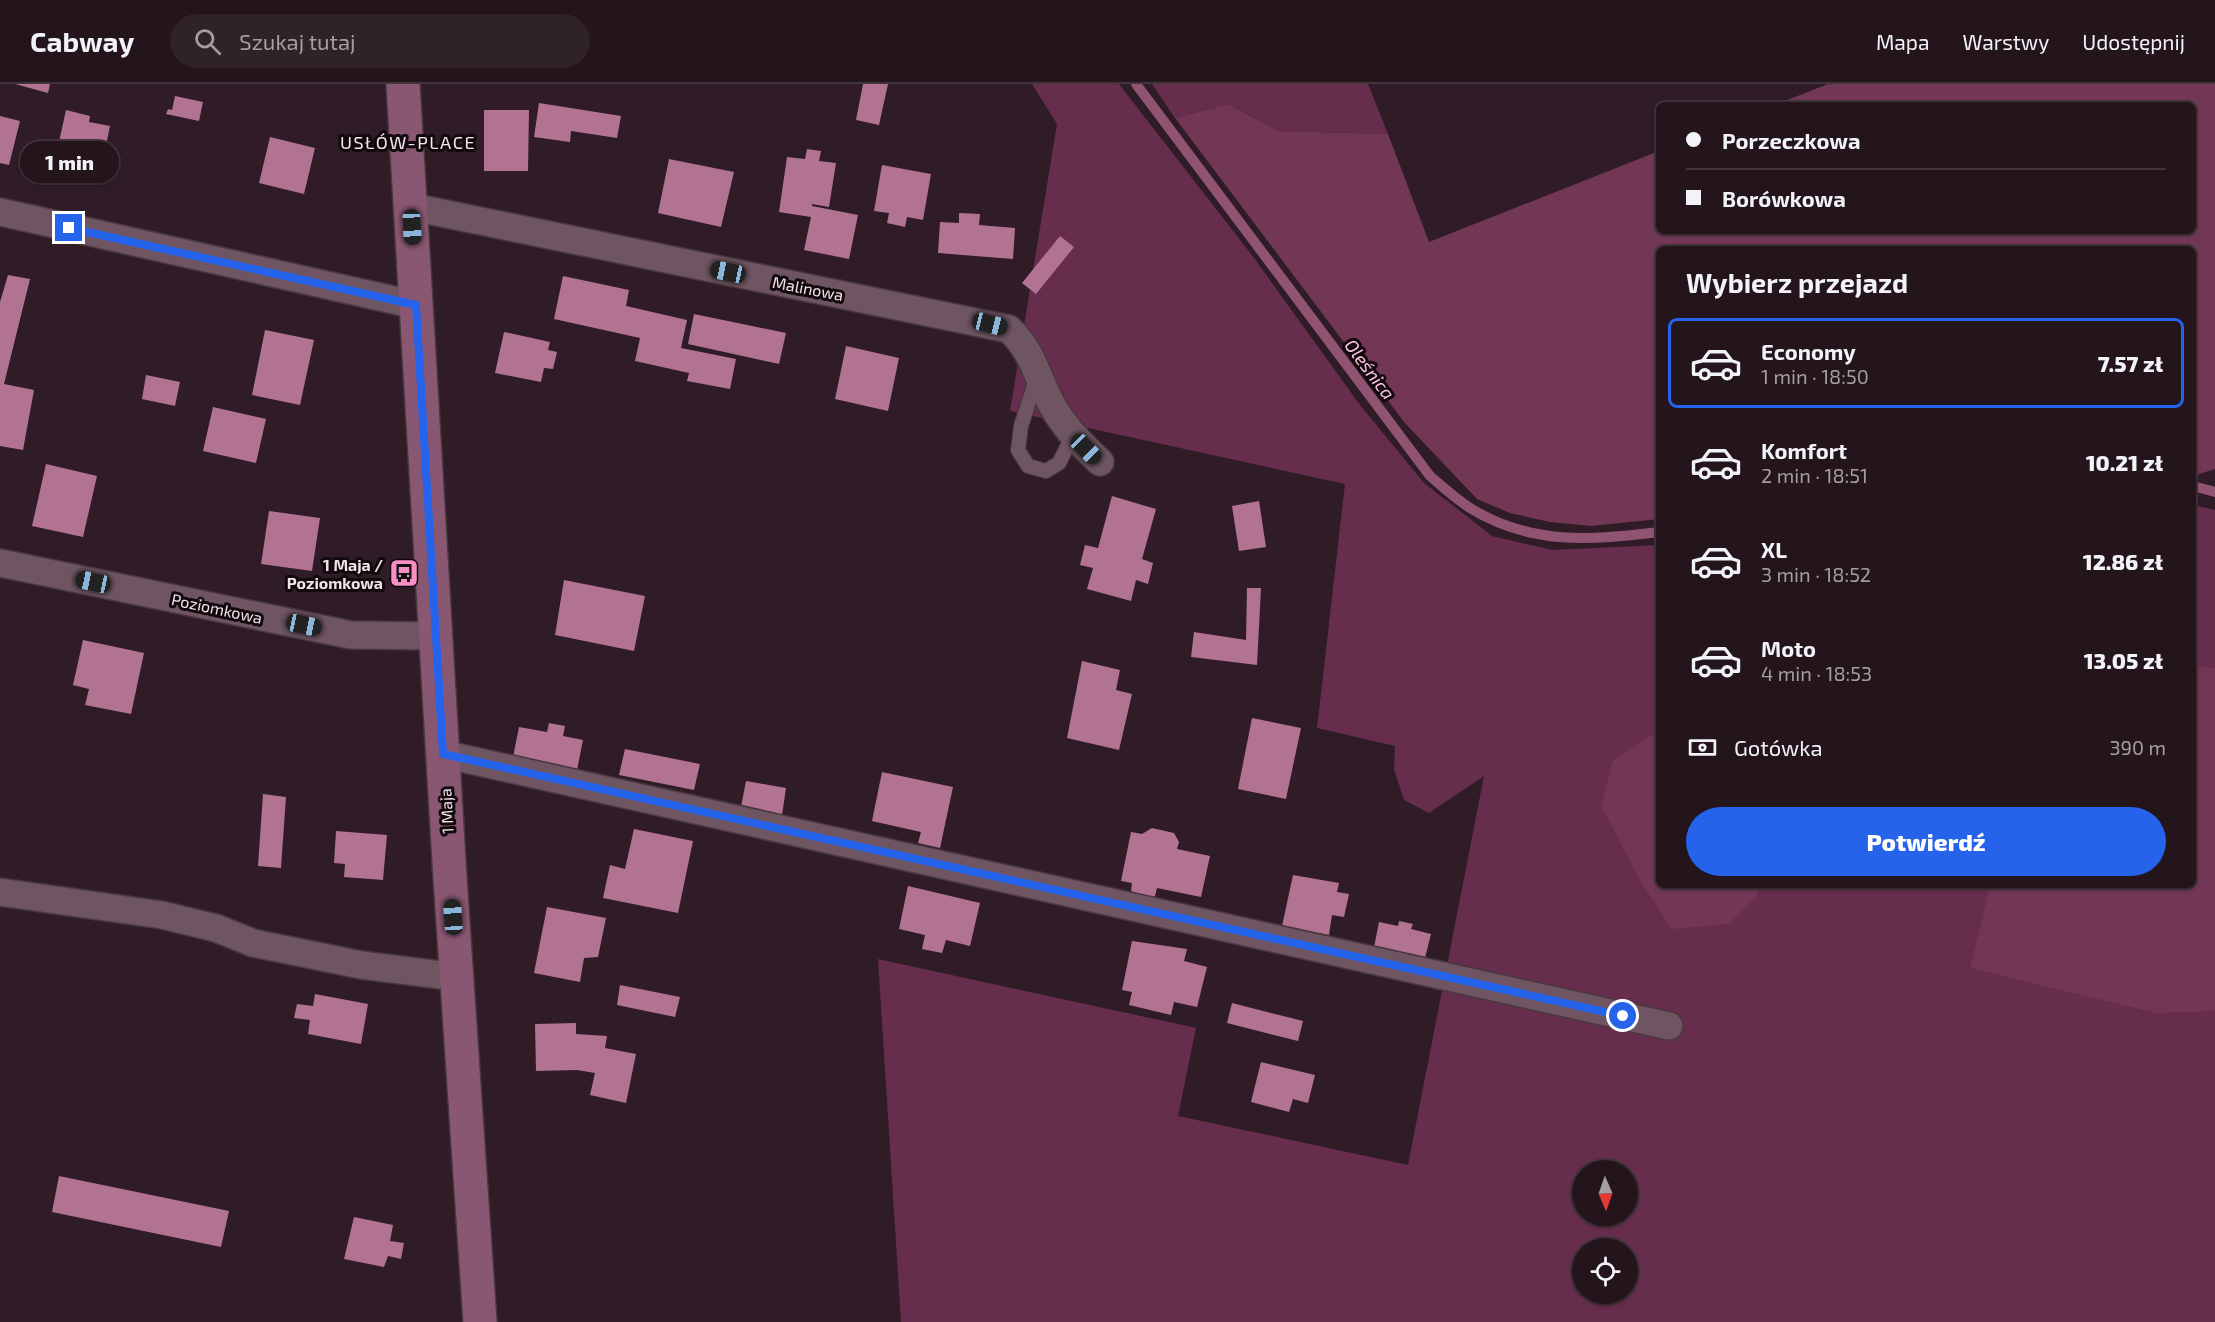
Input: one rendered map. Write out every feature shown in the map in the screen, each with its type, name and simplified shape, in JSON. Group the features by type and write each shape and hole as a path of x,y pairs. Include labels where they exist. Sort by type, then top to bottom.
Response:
{"street":[{"name":"1 Maja","path":"403,84 480,1322"},
{"name":"Malinowa","path":"412,207 1009,329 1029,351 1052,405 1073,435 1100,462"},
{"path":"0,212 416,305"},
{"name":"Poziomkowa","path":"0,563 351,635 436,636"},
{"path":"443,754 1669,1026"},
{"path":"0,892 162,915 216,928 253,943 361,965 457,977"}],"lane":[{"path":"1039,373 1021,426 1018,450 1028,466 1046,471 1059,463 1073,435"}],"shaded area":[{"path":"1032,84 1119,84 1251,254 1360,405 1424,483 1492,536 1552,550 1656,545 1656,888 2196,888 2196,506 2215,510 2215,1322 901,1322 878,959 1196,1028 1178,1116 1408,1165 1484,776 1429,813 1404,800 1394,769 1395,746 1317,728 1345,484 1010,411 1057,124"},
{"path":"1152,84 1368,84 1388,134 1279,131 1228,104 1175,118"},
{"path":"1828,84 2215,84 2215,469 2196,475 2196,246 1656,246 1656,519 1591,526 1550,522 1510,513 1477,499 1404,422 1175,118 1228,104 1279,131 1388,134 1429,242 1656,152 1656,234 2196,234 2196,102 1783,102"},
{"path":"2196,666 2215,669 2215,1011 2156,1013 1970,968 1989,891 1977,888 2196,888"},
{"path":"1649,736 1656,737 1656,888 1758,888 1757,896 1729,924 1672,929 1639,879 1601,805 1613,760"}],"building":[{"path":"15,84 50,84 48,93"},
{"path":"863,84 888,84 879,125 856,120"},
{"path":"175,96 203,102 199,121 166,114 168,109 172,110"},
{"path":"539,103 621,116 617,138 571,131 570,142 534,137"},
{"path":"66,110 90,116 89,122 110,126 102,165 94,163 91,171 55,160"},
{"path":"484,110 529,110 528,171 484,171"},
{"path":"0,116 20,121 9,165 0,163"},
{"path":"270,137 315,148 304,194 259,183"},
{"path":"807,149 821,151 819,161 836,163 829,207 812,204 812,206 858,215 849,259 804,250 811,217 779,212 787,157 805,159"},
{"path":"669,159 734,172 721,227 658,213"},
{"path":"882,165 931,174 923,220 907,217 905,227 887,223 889,213 874,211"},
{"path":"959,213 980,214 979,225 1015,228 1013,259 938,253 940,222 959,223"},
{"path":"1060,236 1074,247 1036,294 1022,283"},
{"path":"8,275 30,279 4,384 34,390 23,450 0,446 0,302"},
{"path":"563,276 629,290 626,306 687,320 681,348 736,359 730,389 687,381 689,373 635,361 640,338 554,319"},
{"path":"694,314 786,333 779,364 688,344"},
{"path":"265,330 314,340 300,405 252,395"},
{"path":"504,332 550,342 548,350 557,352 553,369 544,368 541,382 495,373"},
{"path":"846,346 899,358 888,411 835,399"},
{"path":"146,375 180,382 175,406 142,399"},
{"path":"213,407 266,419 256,463 203,451"},
{"path":"46,464 97,476 83,537 32,526"},
{"path":"1112,496 1156,509 1142,559 1153,563 1148,584 1136,580 1131,601 1087,589 1093,568 1080,565 1085,545 1098,548"},
{"path":"1259,501 1266,547 1239,551 1232,506"},
{"path":"269,511 320,518 312,571 261,564"},
{"path":"564,580 645,596 634,651 555,635"},
{"path":"1247,588 1261,588 1257,665 1191,657 1194,632 1246,640"},
{"path":"83,640 144,653 131,714 85,705 89,689 73,685"},
{"path":"1082,661 1120,670 1116,690 1132,694 1119,750 1067,738"},
{"path":"1252,718 1301,728 1286,799 1238,789"},
{"path":"549,723 565,726 563,736 583,740 577,770 513,757 519,727 547,732"},
{"path":"625,749 700,764 694,790 619,775"},
{"path":"882,772 953,787 940,848 918,843 921,832 872,821"},
{"path":"746,781 786,788 782,815 741,807"},
{"path":"263,794 286,797 281,868 258,866"},
{"path":"1152,828 1174,833 1179,842 1177,849 1210,856 1201,897 1157,888 1155,896 1149,900 1136,897 1131,890 1132,883 1121,881 1131,832 1142,834"},
{"path":"634,829 693,841 678,913 603,898 610,865 625,869"},
{"path":"336,831 387,835 383,880 344,877 345,864 334,863"},
{"path":"1293,875 1339,883 1337,892 1349,894 1344,917 1332,915 1329,935 1282,926"},
{"path":"908,886 980,903 970,946 946,940 942,953 922,949 925,935 899,929"},
{"path":"547,907 606,918 598,957 584,958 580,982 534,973"},
{"path":"1399,921 1413,924 1411,929 1431,934 1425,958 1374,947 1379,922 1398,926"},
{"path":"1132,941 1187,949 1184,961 1207,967 1197,1007 1174,1002 1171,1015 1129,1005 1132,992 1122,990"},
{"path":"620,985 680,997 675,1017 617,1005"},
{"path":"315,994 368,1004 361,1044 308,1034 310,1020 294,1018 297,1004 313,1006"},
{"path":"1232,1003 1303,1021 1298,1041 1227,1023"},
{"path":"576,1023 576,1034 607,1036 605,1048 636,1054 626,1103 590,1095 595,1073 577,1070 536,1071 535,1024"},
{"path":"1261,1062 1315,1075 1308,1103 1293,1099 1289,1112 1251,1102"},
{"path":"59,1176 229,1211 221,1247 52,1212"},
{"path":"354,1217 393,1225 390,1241 404,1243 401,1259 388,1256 384,1267 344,1259"}],"waterway":[{"name":"Oleśnica","path":"1136,84 1430,476 1445,489 1470,508 1493,520 1516,529 1539,534 1586,538 1656,532"},
{"name":"Oleśnica","path":"2196,487 2215,492"}],"place":[{"name":"1 Maja / Poziomkowa","path":"404,573"}],"district":[{"name":"USŁÓW-PLACE","path":"408,142"}],"route":[{"path":"69,228 416,305 443,754 1623,1016"}]}
